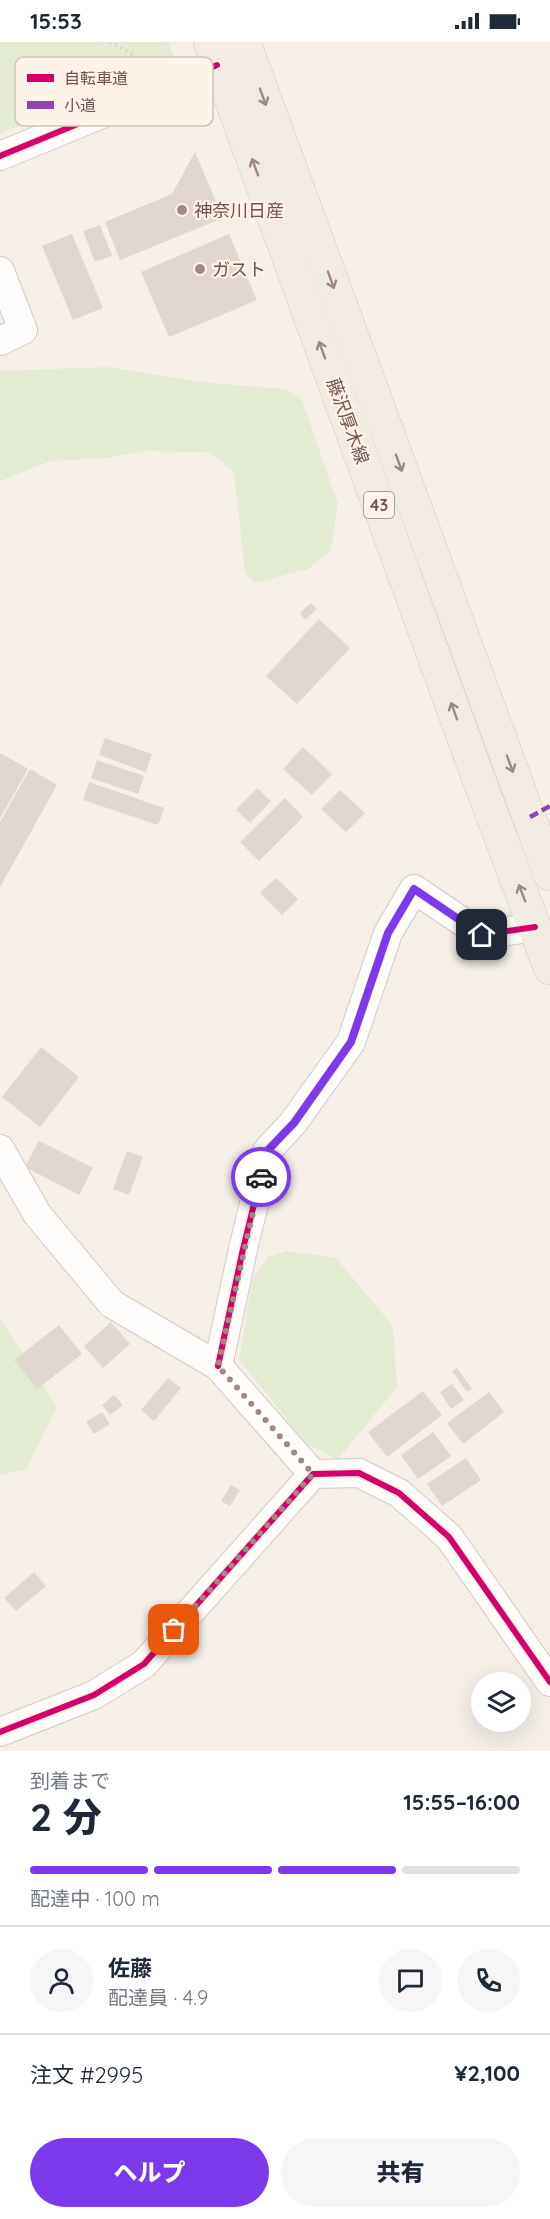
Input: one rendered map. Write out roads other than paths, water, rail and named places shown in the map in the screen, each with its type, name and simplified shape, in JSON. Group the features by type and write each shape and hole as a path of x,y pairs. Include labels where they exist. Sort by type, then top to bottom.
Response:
{"main road":[{"name":"藤沢厚木線","path":"244,42 550,874"},
{"name":"藤沢厚木線","path":"214,53 550,968"}],"street":[{"path":"0,156 73,126"},
{"path":"0,272 23,330 0,341"},
{"path":"218,1366 267,1151 294,1123 351,1042 388,933 414,889 482,935 535,927"},
{"path":"0,1149 37,1214 112,1304 218,1366 313,1474"},
{"path":"0,1732 94,1695 144,1664 313,1474 359,1473 399,1493 449,1537 550,1682"}],"place":[{"name":"神奈川日産","path":"182,210"},
{"name":"ガスト","path":"200,269"}]}
